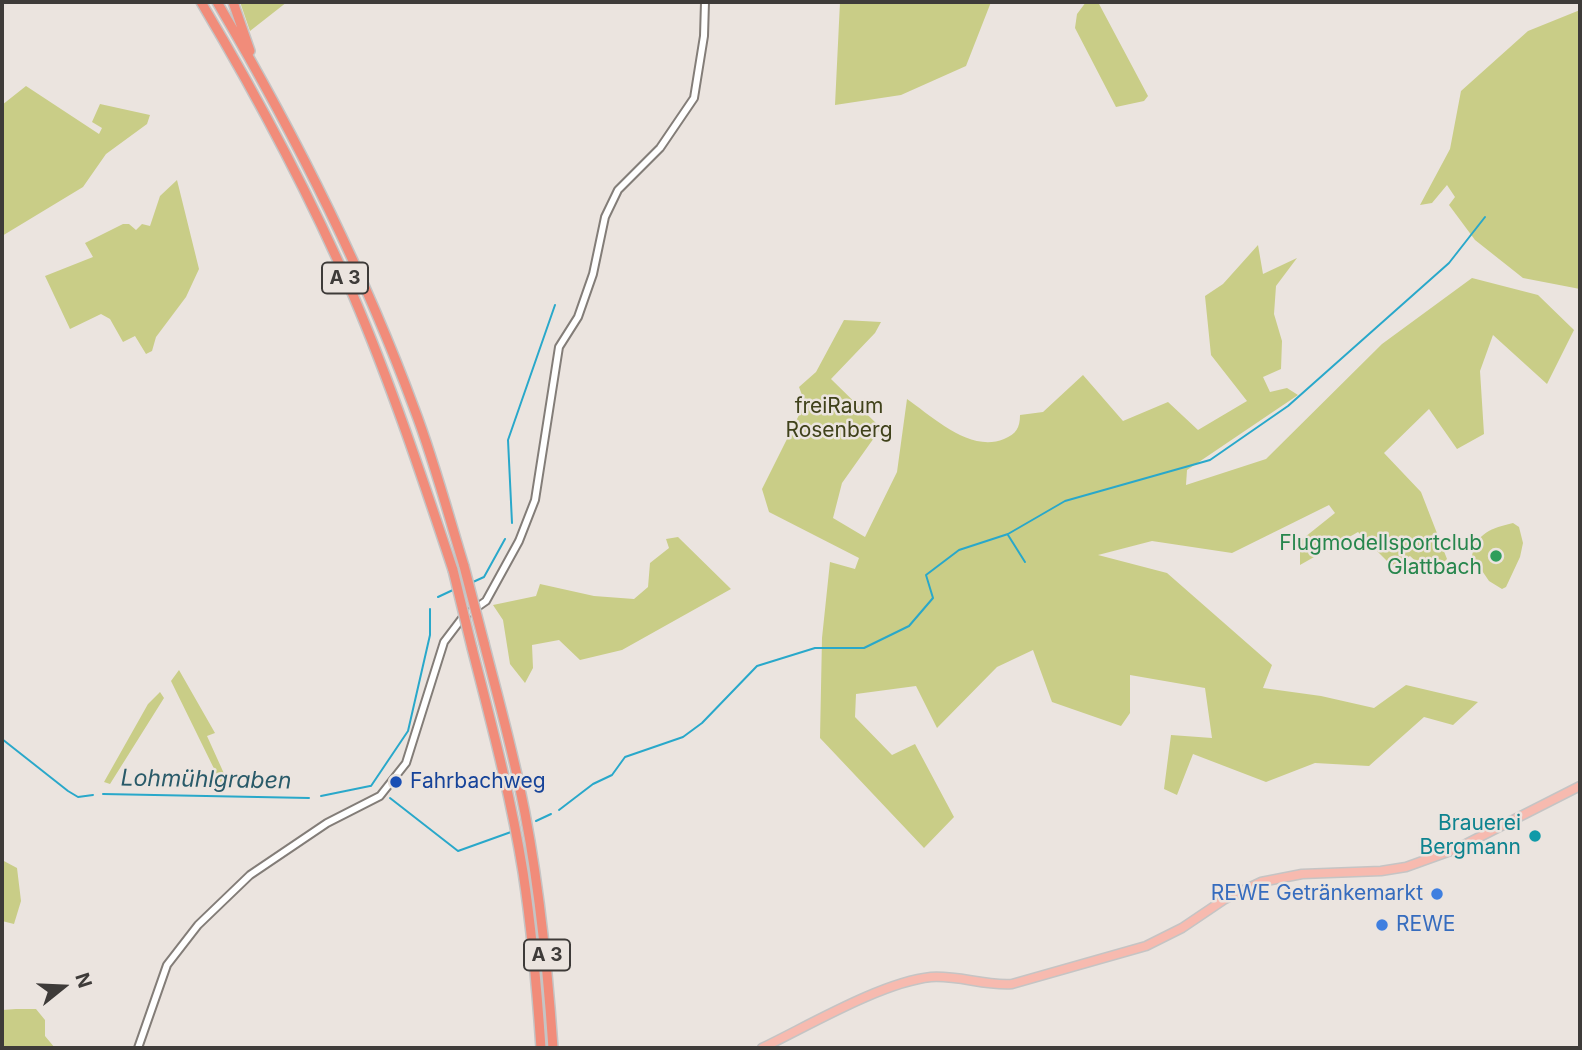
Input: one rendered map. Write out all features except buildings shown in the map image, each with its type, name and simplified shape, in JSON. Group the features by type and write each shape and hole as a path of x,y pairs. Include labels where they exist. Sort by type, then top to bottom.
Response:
{"highway":[{"name":"A 3","path":"201,2 250,85 311,203 352,294 401,414 453,569 507,789 523,871 535,961 541,1048"},
{"name":"A 3","path":"216,2 259,76 366,288 415,410 464,566 519,783 534,863 547,960 554,1048"},
{"path":"233,2 259,76"}],"main road":[{"path":"762,1048 872,996 915,981 944,977 996,985 1012,984 1146,946 1182,928 1243,889 1261,882 1302,874 1381,872 1406,867 1456,849 1580,786"}],"street":[{"path":"138,1048 167,965 223,898 250,875 327,823 380,796 406,763 444,642 463,617 486,601 519,541 536,500 559,347 582,306 593,274 605,217 618,190 660,148 694,98 704,36 705,2"}],"green space":[{"path":"240,2 287,2 250,31"},
{"path":"840,2 991,2 966,66 901,95 835,105"},
{"path":"1086,2 1098,2 1148,96 1144,101 1116,107 1075,28 1077,14"},
{"path":"1580,10 1580,289 1523,278 1475,240 1449,205 1455,197 1447,185 1432,203 1420,205 1450,149 1461,91 1528,31"},
{"path":"26,86 99,134 102,128 92,122 100,104 150,115 147,124 106,154 83,187 2,236 2,105"},
{"path":"177,180 199,269 186,297 156,337 152,351 146,354 135,336 123,342 110,319 101,314 70,329 45,276 93,257 85,243 123,224 129,224 136,230 142,224 150,226 160,196"},
{"name":"freiRaum Rosenberg","path":"1258,245 1263,274 1297,258 1276,286 1274,314 1282,341 1281,369 1263,377 1270,392 1287,388 1298,395 1187,470 1186,485 1266,459 1382,344 1472,278 1538,295 1574,330 1547,384 1493,335 1480,371 1484,434 1457,449 1429,409 1384,453 1421,492 1447,559 1431,575 1410,556 1392,566 1358,532 1300,565 1300,541 1335,513 1329,505 1232,553 1152,541 1098,555 1167,573 1272,665 1263,688 1321,696 1374,708 1406,685 1478,702 1453,725 1424,717 1369,766 1315,763 1266,782 1193,754 1177,795 1164,789 1171,735 1212,738 1205,688 1130,675 1130,713 1121,726 1052,702 1033,650 997,667 937,728 916,686 856,694 855,717 892,755 915,744 954,817 924,848 820,738 822,638 830,562 855,569 859,558 769,512 762,489 805,403 799,387 816,372 844,320 881,322 875,333 831,379 881,428 842,483 833,518 865,537 897,472 907,399 953,431 978,441 991,442 1012,435 1018,427 1020,415 1043,412 1083,375 1123,421 1168,402 1198,430 1247,401 1211,355 1205,296 1223,284"},
{"name":"Flugmodellsportclub Glattbach","path":"1513,523 1519,527 1523,543 1520,557 1506,587 1502,589 1489,581 1472,556 1481,537 1498,527"},
{"path":"678,537 731,589 622,650 580,660 559,640 532,645 533,668 525,683 510,664 503,620 493,605 536,596 540,584 594,596 634,599 648,587 650,563 669,548 666,539"},
{"path":"179,670 215,733 207,736 231,789 224,789 171,681"},
{"path":"160,692 164,698 110,784 104,782 148,704"},
{"path":"2,860 17,868 21,901 14,924 2,921"},
{"path":"36,1009 45,1020 45,1036 55,1048 2,1048 2,1010"}],"waterway":[{"path":"559,810 593,784 612,775 625,757 683,737 702,723 757,666 815,648 864,648 909,626 933,598 926,575 959,550 1008,534 1065,501 1210,460 1288,406 1449,263 1485,217"},
{"path":"512,523 508,440 555,305"},
{"path":"1008,535 1025,562"},
{"path":"473,582 484,577 505,539"},
{"path":"438,597 455,589"},
{"path":"371,786 408,731 430,635 430,609"},
{"name":"Lohmühlgraben","path":"2,739 68,791 78,797 93,795"},
{"name":"Lohmühlgraben","path":"321,796 370,786"},
{"name":"Lohmühlgraben","path":"103,794 309,798"},
{"path":"390,798 458,851 511,832"},
{"path":"536,821 551,814"}],"place":[{"name":"Flugmodellsportclub Glattbach","path":"1496,556"},
{"name":"Fahrbachweg","path":"396,782"},
{"name":"Brauerei Bergmann","path":"1535,836"},
{"name":"REWE Getränkemarkt","path":"1437,894"},
{"name":"REWE","path":"1382,925"}]}
